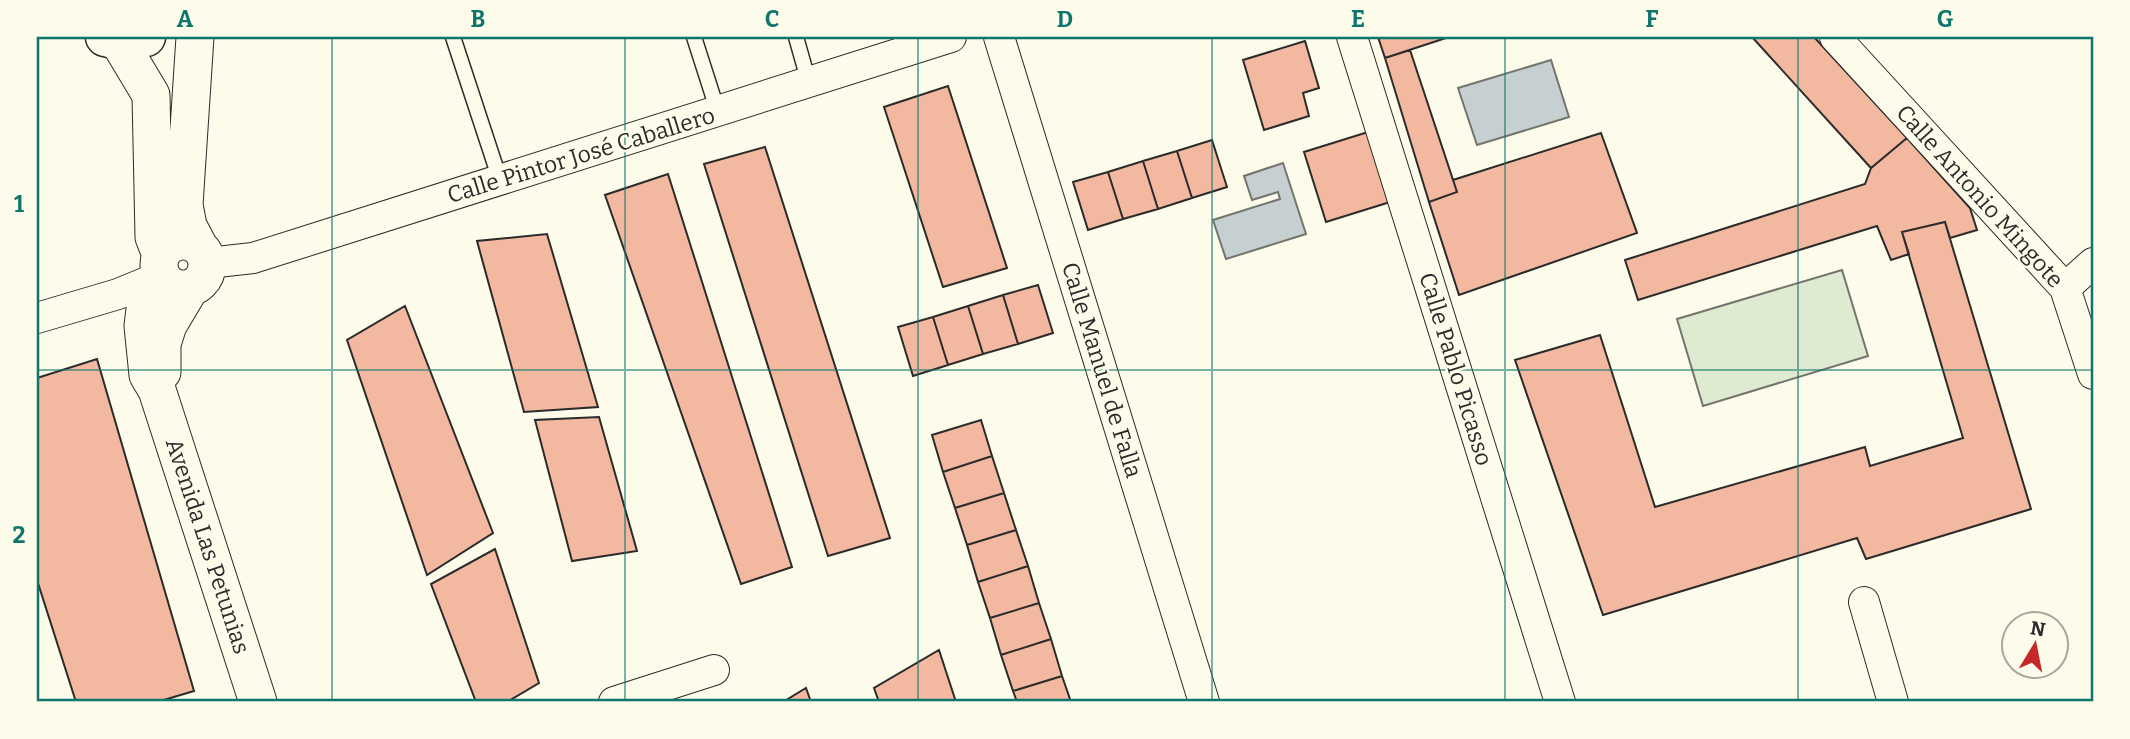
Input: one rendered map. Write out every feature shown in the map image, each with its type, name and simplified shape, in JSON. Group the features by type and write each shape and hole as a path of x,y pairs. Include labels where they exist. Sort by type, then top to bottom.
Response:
{"street":[{"path":"180,268 188,226 184,205 195,37"},
{"name":"Calle Pintor José Caballero","path":"37,318 118,293 180,268 253,258 951,37"},
{"name":"Calle Manuel de Falla","path":"999,37 1204,702"},
{"name":"Calle Pablo Picasso","path":"1352,37 1560,702"},
{"name":"Calle Antonio Mingote","path":"1835,37 2065,288 2093,374"},
{"path":"123,38 151,95 154,237 180,268"},
{"path":"2065,288 2093,263"},
{"name":"Avenida Las Petunias","path":"180,268 145,309 143,326 148,375 157,390 258,702"},
{"path":"1864,602 1893,702"},
{"path":"614,702 713,670"}],"lane":[{"path":"453,37 500,180"},
{"path":"694,37 718,112"},
{"path":"796,37 809,83"}],"green space":[{"path":"1842,270 1868,356 1703,406 1677,319"}],"shaded area":[{"path":"1551,60 1569,117 1477,145 1458,88"},
{"path":"1283,163 1306,234 1226,259 1213,220 1280,199 1278,192 1252,200 1244,176"}],"building":[{"path":"1378,37 1449,37 1385,58"},
{"path":"1752,37 1814,37 1907,138 1871,168"},
{"path":"1305,41 1319,88 1303,93 1309,116 1264,130 1243,60"},
{"path":"1410,50 1457,192 1429,202 1385,58"},
{"path":"948,86 1007,268 943,287 884,107"},
{"path":"1368,132 1390,202 1326,222 1304,152"},
{"path":"1601,133 1637,233 1459,295 1429,202 1457,192 1453,180"},
{"path":"1907,138 1970,208 1977,230 1950,238 1945,222 1902,232 1909,254 1891,260 1877,226 1638,300 1625,260 1865,184 1871,168"},
{"path":"1212,140 1227,187 1192,198 1177,151"},
{"path":"765,147 890,538 828,556 704,164"},
{"path":"1177,151 1192,198 1158,209 1143,161"},
{"path":"1143,161 1158,209 1123,219 1108,172"},
{"path":"1108,172 1123,219 1088,230 1073,182"},
{"path":"668,174 792,567 741,584 605,195"},
{"path":"1945,222 2031,509 1866,559 1857,538 1603,615 1515,360 1600,335 1655,507 1865,447 1870,466 1963,438 1902,232"},
{"path":"547,234 598,407 524,412 477,241"},
{"path":"1038,285 1053,333 1018,344 1003,295"},
{"path":"1003,295 1018,344 983,354 968,306"},
{"path":"405,306 493,533 427,575 347,340"},
{"path":"968,306 983,354 948,365 933,317"},
{"path":"933,317 948,365 913,376 898,327"},
{"path":"97,359 194,691 157,702 76,702 37,580 37,378"},
{"path":"599,417 637,551 572,561 535,420"},
{"path":"981,420 992,456 943,472 932,435"},
{"path":"992,456 1004,493 955,508 943,472"},
{"path":"1004,493 1016,530 967,545 955,508"},
{"path":"1016,530 1028,566 978,582 967,545"},
{"path":"495,549 539,683 507,702 476,702 431,584"},
{"path":"1028,566 1039,603 990,618 978,582"},
{"path":"1039,603 1051,639 1001,655 990,618"},
{"path":"1051,639 1062,676 1013,691 1001,655"},
{"path":"939,650 956,702 879,702 874,688"},
{"path":"1062,676 1071,702 1017,702 1013,691"},
{"path":"806,688 811,702 783,702"}]}
